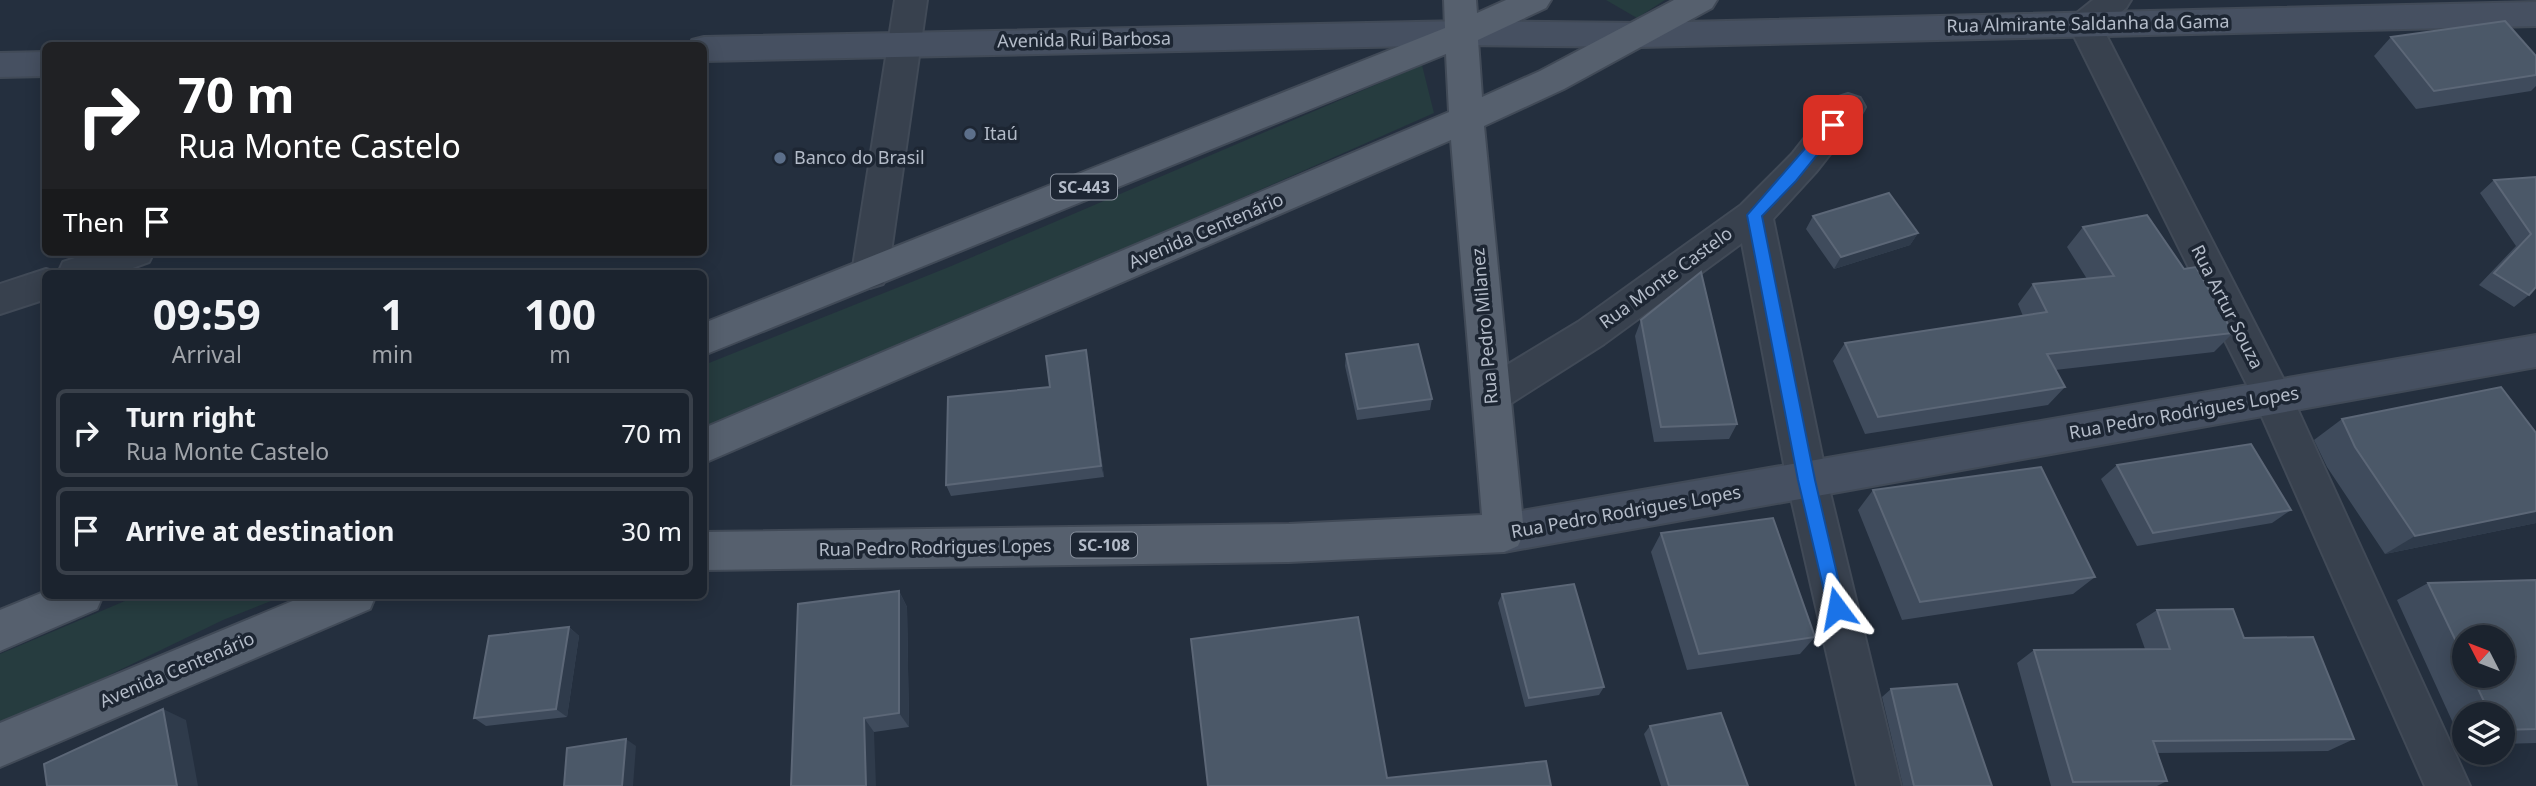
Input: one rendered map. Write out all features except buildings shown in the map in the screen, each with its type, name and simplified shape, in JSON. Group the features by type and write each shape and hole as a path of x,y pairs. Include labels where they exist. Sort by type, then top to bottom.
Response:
{"main road":[{"name":"SC-443","path":"707,339 870,273 1462,16 1535,0"},
{"name":"Avenida Centenário","path":"707,445 1466,119 1640,35 1702,0"},
{"name":"Rua Almirante Saldanha da Gama","path":"1640,35 2536,14"},
{"name":"Avenida Rui Barbosa","path":"707,49 904,44 1462,16 1640,35"},
{"name":"Rua Pedro Milanez","path":"1462,16 1466,119 1504,533"},
{"path":"0,65 42,64"},
{"name":"Rua Pedro Rodrigues Lopes","path":"707,551 1289,542 1504,533 2536,351"},
{"path":"0,631 73,599"},
{"name":"Avenida Centenário","path":"0,745 346,599"}],"street":[{"path":"870,273 911,0"},
{"path":"2084,24 2115,0"},
{"name":"Rua Artur Souza","path":"2084,24 2273,398 2448,786"},
{"name":"Rua Monte Castelo","path":"1491,395 1591,333 1649,288 1754,215 1804,163 1848,107"},
{"path":"1754,215 1807,480 1879,786"},
{"path":"85,270 125,256"},
{"path":"0,299 42,285"}],"green space":[{"path":"1606,0 1665,0 1637,18"},
{"path":"1422,65 1434,113 970,318 707,426 707,364 949,267"},
{"path":"130,599 276,599 223,620 0,728 0,654"}],"place":[{"name":"Itaú","path":"970,134"},
{"name":"Banco do Brasil","path":"780,158"}],"route":[{"path":"1833,125 1804,163 1754,215 1807,480 1837,608"}]}
